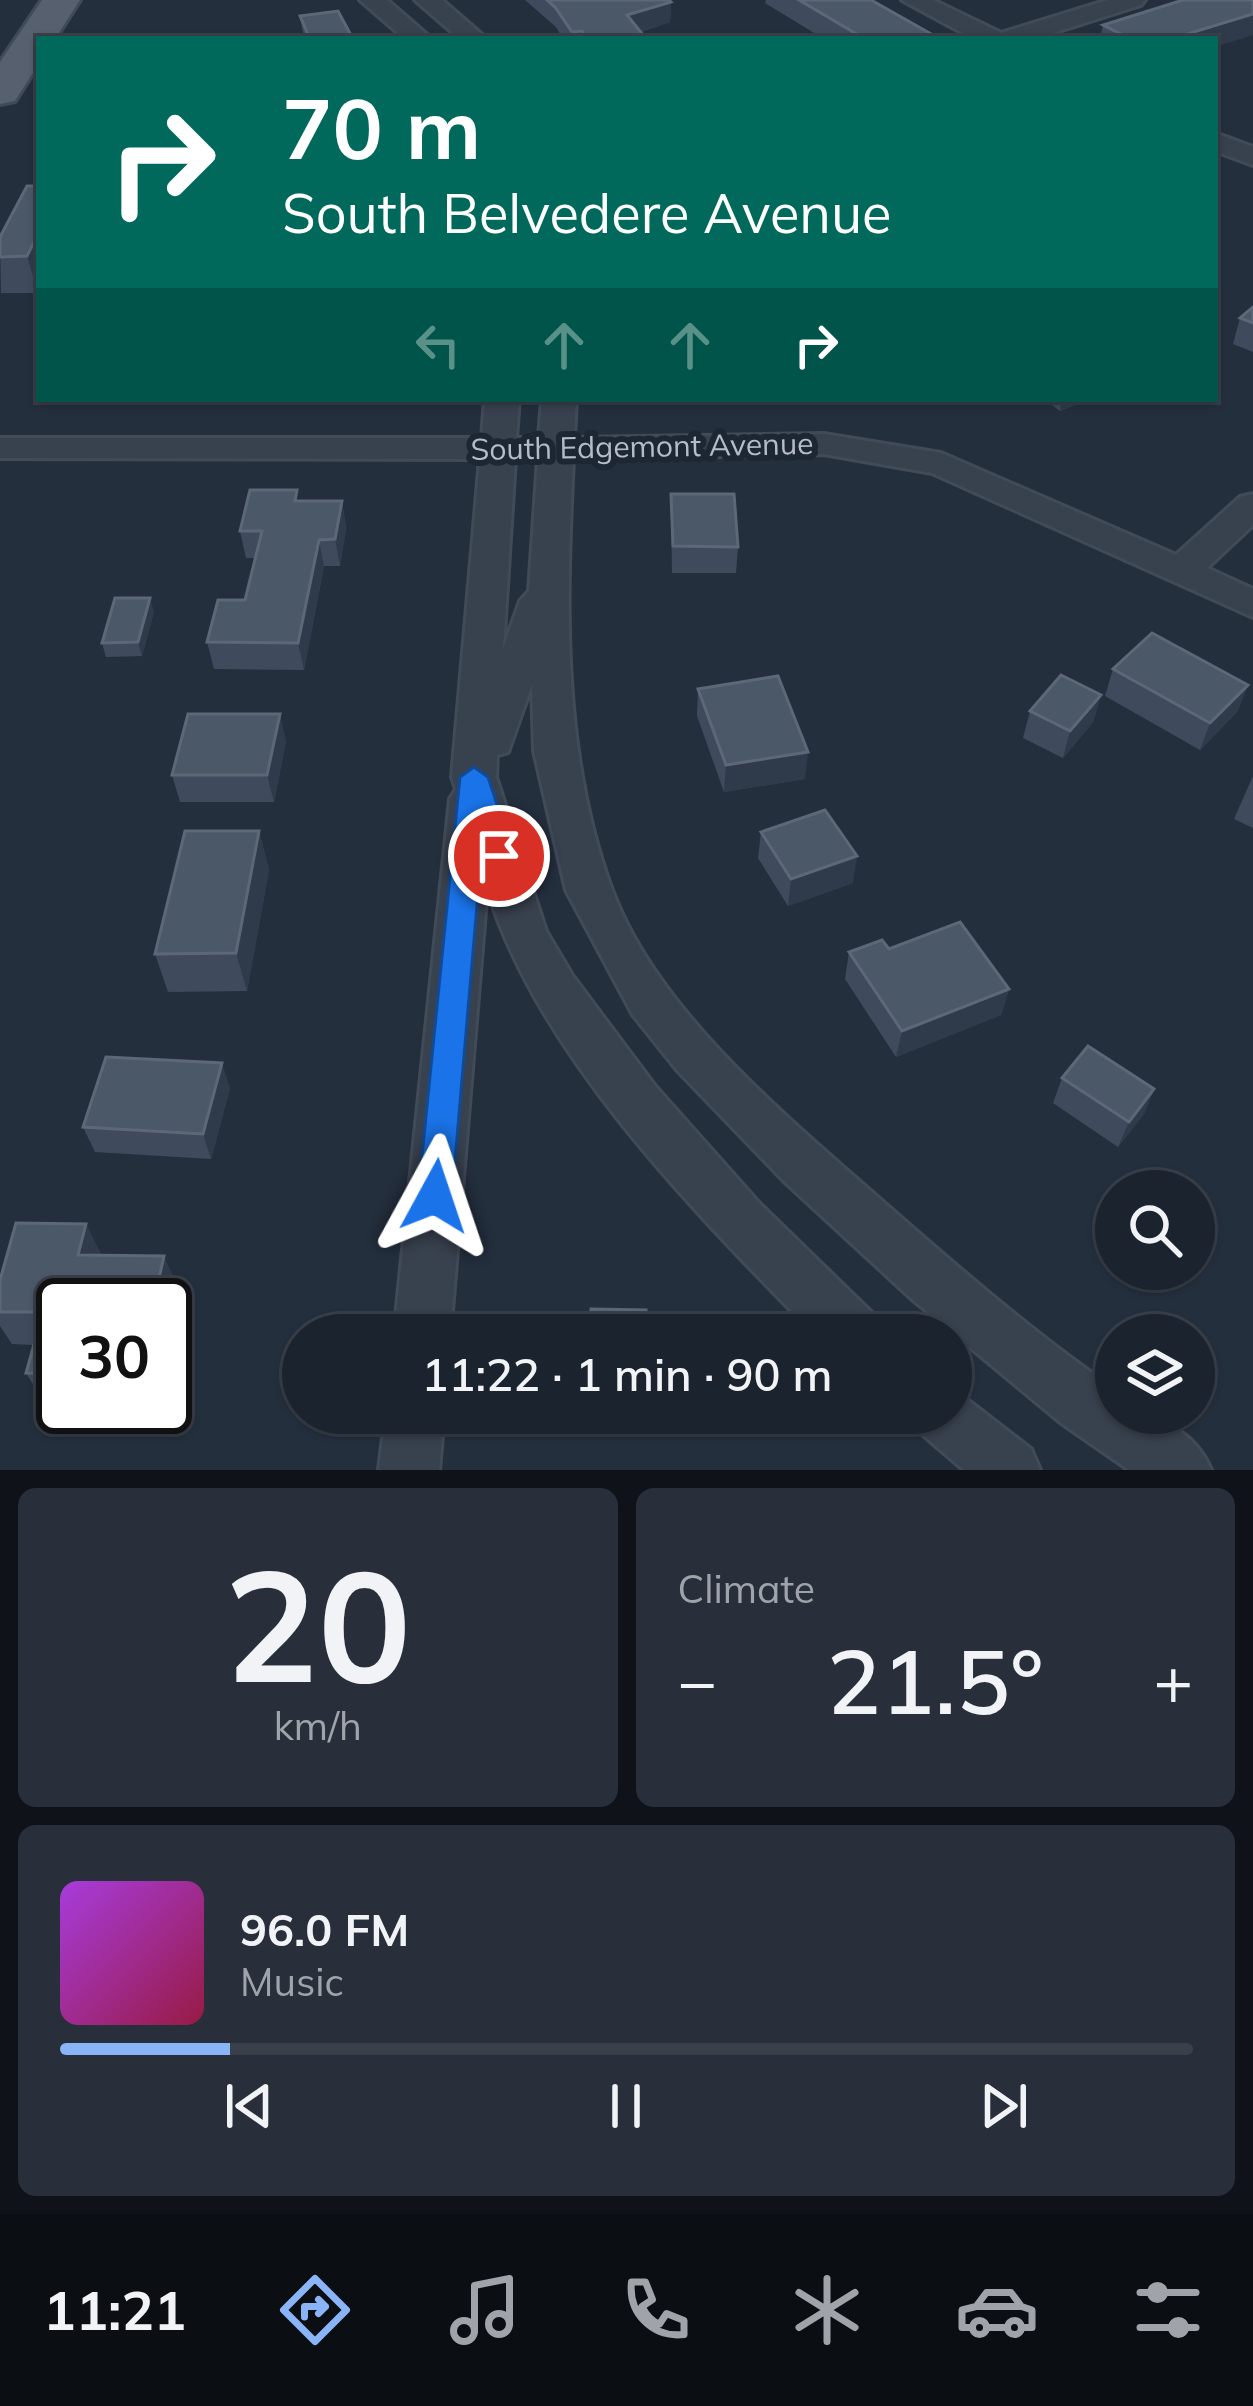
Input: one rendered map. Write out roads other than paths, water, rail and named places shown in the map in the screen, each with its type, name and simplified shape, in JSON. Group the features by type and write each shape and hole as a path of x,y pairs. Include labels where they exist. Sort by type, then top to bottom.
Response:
{"main road":[{"path":"38,36 62,0"},
{"path":"0,92 36,39"}],"street":[{"path":"372,0 416,36"},
{"path":"427,0 471,36"},
{"path":"914,0 987,36"},
{"path":"1018,36 1132,0"},
{"path":"1218,142 1253,157"},
{"path":"424,1314 474,777 502,402"},
{"path":"560,402 548,575 555,751 589,890 650,1001 746,1109 932,1280 1082,1401 1180,1470"},
{"name":"South Edgemont Avenue","path":"0,448 556,449 824,444 941,464 1253,604"},
{"path":"1183,569 1253,505"},
{"path":"548,575 490,746 474,777 524,934 592,1045 740,1221 833,1314"},
{"path":"409,1470 413,1434"},
{"path":"968,1434 1010,1470"}]}
